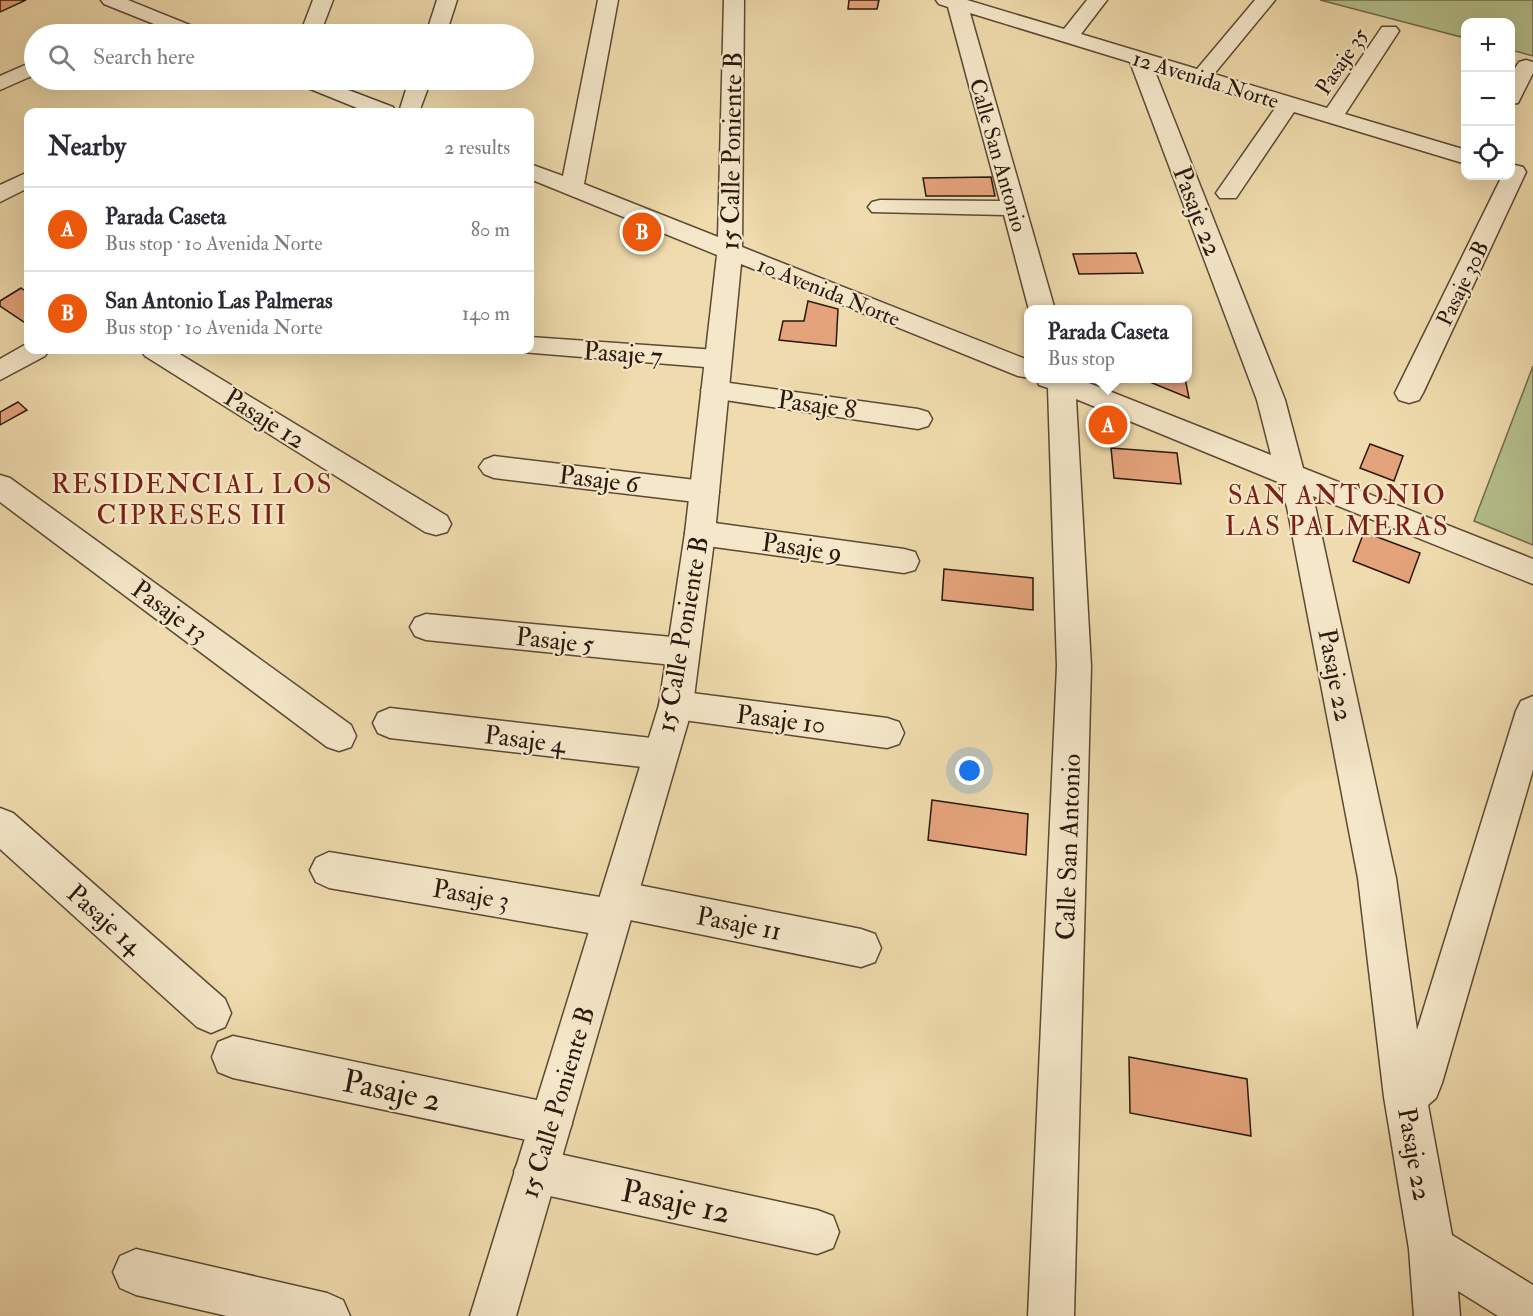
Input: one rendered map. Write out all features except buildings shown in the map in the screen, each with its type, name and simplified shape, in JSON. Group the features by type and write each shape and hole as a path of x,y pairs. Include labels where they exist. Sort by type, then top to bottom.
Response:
{"street":[{"path":"111,0 151,7 179,24"},
{"path":"314,24 323,0"},
{"path":"439,24 447,0"},
{"path":"572,188 608,0"},
{"name":"15 Calle Poniente B","path":"493,1316 676,705 700,533 730,251 734,0"},
{"path":"1069,37 1097,0"},
{"path":"1201,77 1265,0"},
{"name":"12 Avenida Norte","path":"952,1 1461,156"},
{"name":"Calle San Antonio","path":"952,1 1041,305"},
{"name":"Pasaje 35","path":"1332,117 1389,31"},
{"name":"Pasaje 22","path":"1139,58 1271,400 1290,474 1302,507 1377,879 1404,1097 1432,1249 1437,1316"},
{"path":"1515,88 1526,66"},
{"path":"0,84 24,72"},
{"path":"330,90 375,108"},
{"path":"410,108 417,90"},
{"path":"1228,193 1289,104"},
{"name":"10 Avenida Norte","path":"534,173 1024,368"},
{"name":"Pasaje 30B","path":"1409,393 1520,174"},
{"path":"0,195 24,181"},
{"path":"880,207 1014,207"},
{"name":"Pasaje 7","path":"534,347 716,375"},
{"path":"0,372 29,354"},
{"name":"Pasaje 12","path":"160,354 436,524"},
{"name":"Pasaje 8","path":"716,375 918,418"},
{"name":"Calle San Antonio","path":"1051,1316 1074,666 1057,383"},
{"path":"1064,383 1533,572"},
{"name":"Pasaje 6","path":"494,467 704,492"},
{"name":"Pasaje 13","path":"0,486 339,736"},
{"name":"Pasaje 9","path":"700,533 904,561"},
{"name":"Pasaje 5","path":"426,627 683,652"},
{"name":"Pasaje 10","path":"676,705 886,733"},
{"path":"1404,1097 1421,1083 1533,711"},
{"name":"Pasaje 4","path":"390,723 660,754"},
{"name":"Pasaje 14","path":"0,825 210,1013"},
{"name":"Pasaje 3","path":"329,870 615,908"},
{"name":"Pasaje 11","path":"615,908 861,948"},
{"name":"Pasaje 2","path":"233,1057 551,1124"},
{"name":"Pasaje 12","path":"536,1171 817,1232"},
{"path":"1432,1249 1533,1311"},
{"path":"136,1272 327,1316"}],"green space":[{"path":"1320,0 1533,0 1533,56 1515,51 1515,18 1461,18 1461,37"},
{"path":"1533,366 1533,545 1474,521"}],"place":[{"name":"San Antonio Las Palmeras","path":"642,232"},
{"name":"Parada Caseta","path":"1108,425"}],"district":[{"name":"RESIDENCIAL LOS CIPRESES III","path":"192,500"},
{"name":"SAN ANTONIO LAS PALMERAS","path":"1337,510"}]}
